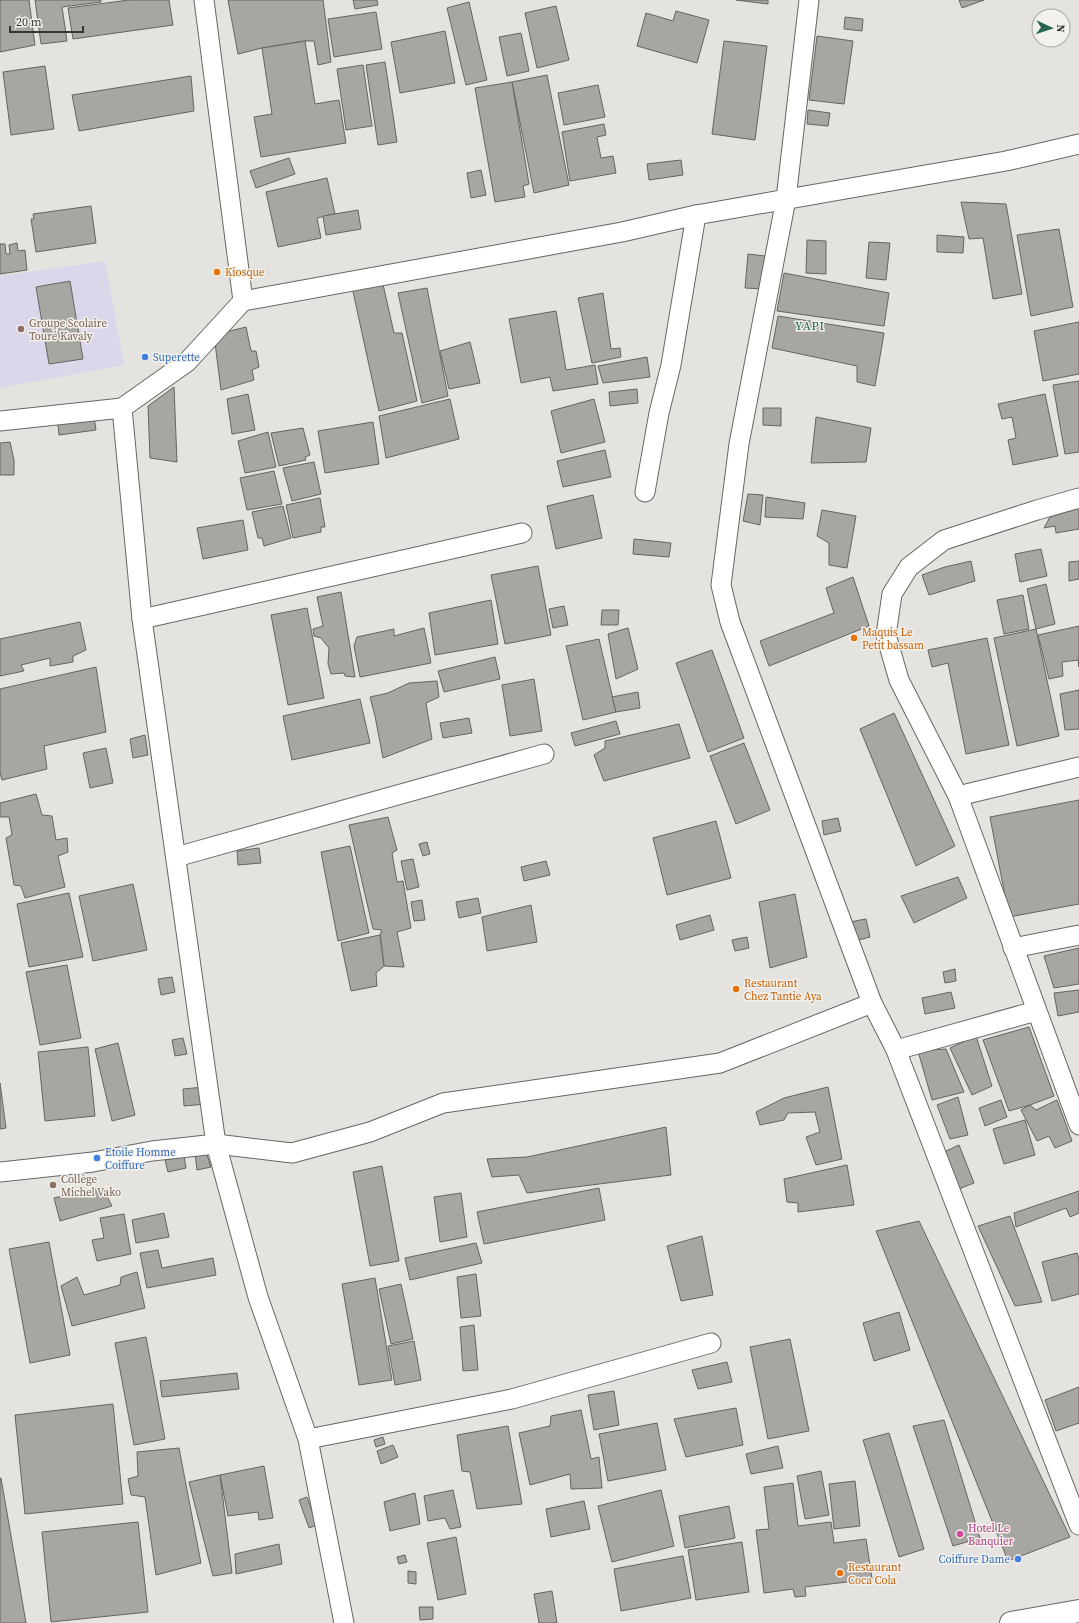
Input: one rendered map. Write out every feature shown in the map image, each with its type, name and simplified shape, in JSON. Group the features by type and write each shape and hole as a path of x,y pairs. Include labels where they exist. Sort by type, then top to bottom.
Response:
{"main road":[{"path":"1011,1623 1079,1612"}],"street":[{"path":"204,0 243,301"},
{"path":"808,0 786,199 739,444 722,585 730,622 872,1002 896,1050 1079,1525"},
{"path":"0,421 122,408 188,362 243,301 622,232 696,215 1006,161 1079,144"},
{"path":"645,492 659,413 671,366 696,215"},
{"path":"122,408 142,619 216,1144 258,1297 308,1439 344,1623"},
{"path":"1079,498 944,540 909,567 892,594 886,636 899,680 958,796 1079,1125"},
{"path":"142,619 522,533"},
{"path":"176,857 544,754"},
{"path":"958,796 1079,767"},
{"path":"1013,948 1079,935"},
{"path":"0,1172 93,1162 152,1151 216,1144 292,1153 370,1132 443,1102 720,1063 872,1002"},
{"path":"896,1050 1036,1011"},
{"path":"308,1439 512,1399 711,1343"}],"shaded area":[{"path":"105,261 124,365 0,388 0,276"}],"building":[{"path":"0,0 29,0 35,45 0,52"},
{"path":"35,0 101,0 101,2 62,7 67,41 41,44"},
{"path":"129,0 169,0 173,25 73,39 68,8"},
{"path":"228,0 323,0 331,62 318,65 314,41 305,41 262,48 238,54"},
{"path":"353,0 377,0 378,5 355,9"},
{"path":"736,0 768,0 768,4"},
{"path":"959,0 984,0 962,8"},
{"path":"469,2 487,80 466,85 447,8"},
{"path":"556,6 569,60 537,68 525,13"},
{"path":"676,11 709,20 697,63 637,46 646,13 673,21"},
{"path":"376,12 382,49 334,57 328,19"},
{"path":"845,17 863,19 862,31 844,29"},
{"path":"445,31 455,83 400,93 391,42"},
{"path":"521,33 529,71 507,76 499,37"},
{"path":"817,36 853,41 844,104 809,100"},
{"path":"305,41 315,104 339,100 346,143 261,157 254,117 272,114 262,48"},
{"path":"724,41 767,46 755,140 712,134"},
{"path":"385,62 397,142 378,145 366,65"},
{"path":"363,65 372,126 346,130 337,69"},
{"path":"45,66 54,129 11,135 3,72"},
{"path":"547,75 569,185 534,193 512,82"},
{"path":"191,76 194,111 79,131 72,95"},
{"path":"512,82 529,184 523,186 525,197 495,202 475,88"},
{"path":"598,85 605,117 564,125 558,93"},
{"path":"808,110 830,113 828,126 807,124"},
{"path":"604,124 606,135 597,137 601,158 613,156 616,173 570,181 562,132"},
{"path":"289,158 295,174 256,188 250,171"},
{"path":"681,160 683,175 649,180 647,164"},
{"path":"481,170 486,195 471,198 467,173"},
{"path":"327,178 335,214 317,218 321,238 278,247 266,192"},
{"path":"961,202 1006,204 1022,294 993,299 983,238 969,239"},
{"path":"91,206 96,243 36,252 31,219 34,219 33,214"},
{"path":"358,210 361,229 326,235 323,216"},
{"path":"1059,229 1073,307 1031,316 1017,235"},
{"path":"937,235 964,237 963,253 937,252"},
{"path":"807,240 826,241 826,274 806,273"},
{"path":"869,242 890,243 886,280 866,278"},
{"path":"17,243 18,251 25,250 27,270 0,274 0,244 5,244 6,254 10,254 9,245"},
{"path":"748,254 765,256 763,289 745,288"},
{"path":"784,273 889,293 884,326 777,311"},
{"path":"382,280 394,333 402,333 417,401 379,411 352,287"},
{"path":"70,281 83,359 49,364 36,287"},
{"path":"427,288 448,396 422,403 398,293"},
{"path":"603,293 611,349 620,348 621,357 592,363 578,298"},
{"path":"556,311 566,370 595,365 598,384 553,391 550,377 521,383 509,319"},
{"path":"778,316 884,333 875,386 857,382 857,366 772,348"},
{"path":"1079,322 1079,374 1043,381 1034,331"},
{"path":"246,327 251,351 256,351 259,367 252,370 254,380 221,390 214,335"},
{"path":"470,342 480,383 449,389 440,351"},
{"path":"647,357 650,377 603,383 598,366"},
{"path":"1079,381 1079,452 1065,454 1053,385"},
{"path":"174,387 177,462 150,458 148,406"},
{"path":"637,389 638,403 610,406 609,392"},
{"path":"248,394 255,430 232,434 227,399"},
{"path":"1045,394 1058,456 1013,465 1008,440 1016,438 1012,417 1002,419 998,404"},
{"path":"450,399 459,439 386,458 379,416"},
{"path":"594,399 605,442 561,453 551,411"},
{"path":"763,408 781,408 781,426 763,425"},
{"path":"93,411 96,430 59,435 57,416"},
{"path":"816,417 871,428 866,462 811,463"},
{"path":"373,422 379,464 325,473 318,431"},
{"path":"303,428 310,455 305,457 306,460 279,466 271,433"},
{"path":"268,432 276,467 245,473 238,441"},
{"path":"10,442 14,460 14,475 0,475 0,443"},
{"path":"605,450 611,477 563,487 557,461"},
{"path":"314,462 321,494 292,501 283,468"},
{"path":"274,471 282,504 247,510 240,478"},
{"path":"748,494 763,495 760,525 743,521"},
{"path":"593,495 602,538 556,549 547,506"},
{"path":"766,497 805,503 803,519 765,517"},
{"path":"320,498 325,527 321,527 321,532 293,538 286,505"},
{"path":"283,506 291,538 264,546 262,538 258,538 252,512"},
{"path":"1079,508 1079,529 1056,533 1055,526 1044,528 1050,517"},
{"path":"822,510 856,516 847,568 829,565 829,543 817,536"},
{"path":"243,520 248,550 203,559 197,528"},
{"path":"634,539 671,543 669,557 633,554"},
{"path":"1041,549 1047,576 1020,582 1015,554"},
{"path":"971,561 975,581 929,595 922,575 945,567"},
{"path":"1079,561 1079,579 1069,581 1069,562"},
{"path":"538,566 551,635 505,644 491,575"},
{"path":"853,577 869,626 769,666 760,641 834,613 826,588"},
{"path":"1046,584 1055,624 1036,629 1027,589"},
{"path":"341,592 355,677 345,676 344,673 331,674 328,664 329,648 321,638 314,636 313,629 323,626 317,597"},
{"path":"1023,595 1029,629 1004,634 997,600"},
{"path":"491,600 498,644 435,655 429,613"},
{"path":"564,606 568,625 553,628 549,609"},
{"path":"307,608 324,698 288,705 271,615"},
{"path":"602,610 619,610 618,625 601,625"},
{"path":"80,622 86,650 73,656 73,662 50,666 50,658 21,665 24,671 0,676 0,639"},
{"path":"1079,626 1079,667 1078,660 1062,662 1063,676 1049,679 1038,635"},
{"path":"424,628 431,663 360,677 354,646 357,637 394,629 394,636"},
{"path":"628,628 638,669 616,679 608,634"},
{"path":"1036,629 1059,736 1017,746 994,638"},
{"path":"987,638 1009,745 966,754 948,663 932,667 928,650"},
{"path":"599,639 616,712 583,720 566,646"},
{"path":"712,650 744,738 708,752 676,663"},
{"path":"495,657 500,679 444,692 438,671"},
{"path":"96,667 106,732 44,746 47,769 2,780 0,773 0,689"},
{"path":"534,679 542,731 510,736 502,685"},
{"path":"437,681 439,697 426,703 432,739 383,758 370,697 388,693 409,683"},
{"path":"1079,690 1079,729 1065,730 1060,694"},
{"path":"638,692 640,708 616,712 612,697"},
{"path":"360,699 370,743 292,760 283,716"},
{"path":"894,713 955,846 916,866 860,729"},
{"path":"469,718 472,733 443,738 440,723"},
{"path":"616,721 620,734 575,746 571,733"},
{"path":"679,724 690,758 604,781 594,755 605,748 605,741"},
{"path":"145,735 148,755 133,758 130,739"},
{"path":"744,743 770,810 736,824 710,756"},
{"path":"106,748 113,783 90,788 83,753"},
{"path":"36,794 42,815 52,816 56,840 67,838 68,852 58,856 65,887 25,898 21,886 14,885 6,838 12,835 9,817 0,817 0,803"},
{"path":"1079,800 1079,904 1009,917 990,817"},
{"path":"388,817 397,850 392,853 397,882 403,881 411,928 397,932 404,967 384,966 380,935 382,930 373,929 349,825"},
{"path":"838,818 841,831 824,835 822,821"},
{"path":"716,821 731,878 667,895 653,838"},
{"path":"427,842 430,854 423,856 419,844"},
{"path":"350,846 369,933 338,941 321,852"},
{"path":"259,848 261,863 238,865 237,851"},
{"path":"413,859 419,887 407,890 401,861"},
{"path":"546,861 550,875 524,881 521,867"},
{"path":"958,877 967,898 914,923 901,896"},
{"path":"133,884 147,950 93,961 79,896"},
{"path":"69,893 83,957 29,967 17,904"},
{"path":"795,894 807,957 770,968 759,902"},
{"path":"478,898 481,913 459,918 456,902"},
{"path":"422,900 425,920 414,921 411,902"},
{"path":"531,905 537,942 487,951 482,917"},
{"path":"710,915 714,930 680,940 676,925"},
{"path":"866,919 870,937 855,941 850,922"},
{"path":"380,935 384,966 376,973 377,986 351,991 341,943"},
{"path":"747,937 749,948 735,951 732,940"},
{"path":"1079,948 1079,984 1054,988 1044,956"},
{"path":"67,965 81,1038 40,1045 26,972"},
{"path":"955,969 956,981 945,983 943,972"},
{"path":"172,977 175,992 161,995 158,979"},
{"path":"1079,990 1079,1012 1058,1016 1054,993"},
{"path":"951,992 955,1008 925,1014 922,998"},
{"path":"1029,1027 1054,1096 1009,1111 983,1040"},
{"path":"976,1036 992,1086 972,1095 950,1048"},
{"path":"183,1038 187,1054 175,1056 172,1040"},
{"path":"118,1043 135,1115 112,1121 95,1049"},
{"path":"88,1047 95,1116 45,1121 38,1052"},
{"path":"946,1049 964,1092 932,1100 918,1051"},
{"path":"0,1083 6,1128 0,1129"},
{"path":"204,1087 206,1104 184,1106 183,1089"},
{"path":"828,1087 842,1159 816,1165 806,1137 820,1132 815,1112 788,1113 784,1120 760,1125 756,1112 784,1098"},
{"path":"958,1097 968,1135 950,1139 937,1105"},
{"path":"1001,1100 1007,1117 985,1126 979,1108"},
{"path":"1057,1100 1072,1141 1055,1148 1049,1136 1037,1141 1021,1110 1030,1105 1036,1110"},
{"path":"1025,1120 1035,1155 1004,1164 993,1129"},
{"path":"666,1127 671,1175 527,1193 519,1175 492,1177 487,1159 527,1157"},
{"path":"959,1145 974,1183 959,1189 944,1152"},
{"path":"206,1152 211,1167 197,1170 195,1153"},
{"path":"184,1156 186,1168 168,1172 165,1160"},
{"path":"847,1165 854,1205 798,1212 798,1203 787,1202 784,1179"},
{"path":"382,1166 399,1261 370,1266 353,1172"},
{"path":"102,1187 112,1206 60,1221 54,1198"},
{"path":"599,1188 605,1220 484,1244 477,1212"},
{"path":"1079,1191 1079,1213 1070,1217 1066,1208 1016,1227 1014,1213"},
{"path":"461,1193 467,1237 440,1242 434,1197"},
{"path":"164,1213 169,1237 136,1243 132,1220"},
{"path":"124,1214 131,1254 97,1261 92,1240 104,1238 100,1218"},
{"path":"1010,1216 1042,1302 1015,1306 978,1226"},
{"path":"919,1221 1070,1537 1008,1561 876,1231"},
{"path":"702,1236 713,1295 681,1301 667,1246"},
{"path":"49,1242 70,1355 30,1363 9,1249"},
{"path":"476,1243 482,1263 410,1280 405,1258"},
{"path":"158,1250 162,1268 213,1258 216,1275 147,1288 140,1253"},
{"path":"1077,1253 1079,1259 1079,1294 1052,1301 1042,1262"},
{"path":"137,1272 145,1308 72,1326 61,1286 77,1277 84,1295 120,1285 121,1277"},
{"path":"476,1274 481,1316 461,1318 457,1277"},
{"path":"375,1278 392,1380 359,1385 342,1284"},
{"path":"401,1284 413,1339 391,1344 379,1289"},
{"path":"899,1312 910,1350 874,1361 863,1323"},
{"path":"474,1325 478,1370 463,1371 460,1327"},
{"path":"146,1337 165,1439 134,1445 115,1343"},
{"path":"790,1339 809,1431 768,1439 750,1347"},
{"path":"414,1341 421,1380 395,1385 388,1346"},
{"path":"727,1362 732,1382 698,1389 692,1370"},
{"path":"237,1373 239,1389 162,1397 160,1381"},
{"path":"1079,1387 1079,1423 1056,1431 1045,1400"},
{"path":"614,1391 619,1425 594,1430 588,1395"},
{"path":"113,1404 123,1504 25,1514 15,1415"},
{"path":"736,1408 743,1445 686,1457 674,1419"},
{"path":"581,1410 591,1459 599,1457 602,1488 571,1489 570,1474 530,1485 519,1433 550,1426 551,1416"},
{"path":"944,1420 980,1538 953,1546 913,1426"},
{"path":"657,1423 666,1470 608,1481 599,1434"},
{"path":"508,1426 522,1504 477,1509 470,1472 462,1471 457,1435"},
{"path":"889,1433 924,1549 899,1557 863,1440"},
{"path":"383,1437 385,1444 376,1447 374,1440"},
{"path":"393,1445 398,1457 381,1464 377,1451"},
{"path":"778,1446 783,1468 751,1474 746,1454"},
{"path":"179,1448 201,1563 156,1575 145,1497 131,1495 128,1479 138,1476 137,1452"},
{"path":"264,1466 273,1518 259,1520 258,1512 228,1516 220,1475"},
{"path":"821,1471 829,1515 805,1519 797,1476"},
{"path":"220,1475 232,1573 213,1576 189,1482"},
{"path":"1,1478 26,1623 0,1623"},
{"path":"855,1481 860,1526 834,1529 829,1484"},
{"path":"793,1483 798,1526 831,1522 834,1543 866,1539 872,1579 805,1587 806,1596 795,1597 793,1589 764,1593 756,1530 769,1529 764,1487"},
{"path":"453,1490 461,1527 450,1529 445,1518 428,1521 424,1496"},
{"path":"661,1490 674,1546 612,1562 598,1506"},
{"path":"415,1493 420,1524 390,1531 384,1502"},
{"path":"307,1497 317,1525 309,1528 299,1500"},
{"path":"584,1501 590,1529 551,1537 546,1509"},
{"path":"729,1506 735,1538 685,1548 679,1516"},
{"path":"138,1522 148,1612 51,1622 42,1532"},
{"path":"456,1537 466,1594 438,1600 427,1543"},
{"path":"742,1542 749,1592 696,1600 688,1550"},
{"path":"279,1544 282,1564 236,1574 235,1554"},
{"path":"405,1555 407,1562 399,1564 397,1557"},
{"path":"683,1556 691,1598 621,1611 614,1569"},
{"path":"408,1571 416,1572 416,1584 408,1583"},
{"path":"552,1591 557,1623 539,1623 534,1594"},
{"path":"419,1607 433,1607 433,1619 420,1620"}],"place":[{"name":"Kiosque","path":"217,272"},
{"name":"Groupe Scolaire Touré Kavaly","path":"21,329"},
{"name":"Superette","path":"145,357"},
{"name":"Maquis Le Petit bassam","path":"854,638"},
{"name":"Restaurant Chez Tantie Aya","path":"736,989"},
{"name":"Etoile Homme Coiffure","path":"97,1158"},
{"name":"Collège Michel Vako","path":"53,1185"},
{"name":"Hotel Le Banquier","path":"960,1534"},
{"name":"Coiffure Dame","path":"1018,1559"},
{"name":"Restaurant Coca Cola","path":"840,1573"}],"district":[{"name":"YAPI","path":"810,326"}]}
